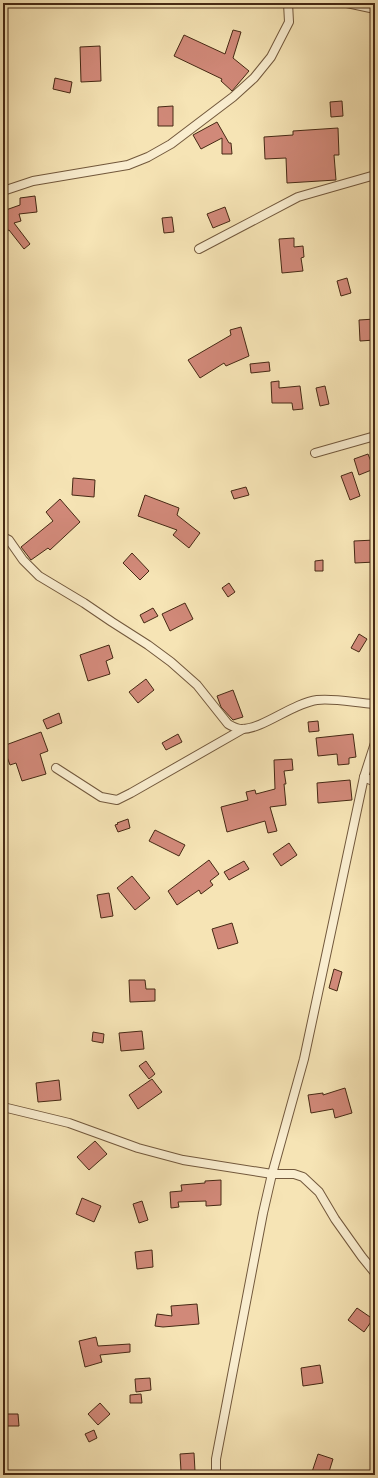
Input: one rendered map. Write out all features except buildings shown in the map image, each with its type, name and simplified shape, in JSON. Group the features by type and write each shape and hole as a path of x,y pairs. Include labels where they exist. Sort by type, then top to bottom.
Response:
{"street":[{"path":"3,191 33,181 128,165 148,157 171,144 233,97 254,78 271,57 289,22 288,3"},
{"path":"347,3 375,9"},
{"path":"199,249 298,197 375,175"},
{"path":"316,453 375,436"},
{"path":"3,538 9,540 23,560 39,576 84,603 172,662 197,685 228,724 235,728 243,729 254,727 315,700 375,704"},
{"path":"56,768 101,797 116,800 131,793 243,729"},
{"path":"216,1475 216,1459 263,1213 272,1174 304,1059 364,777 375,743"},
{"path":"364,777 375,782"},
{"path":"3,1107 69,1123 138,1148 176,1158 272,1174 294,1174 303,1177 320,1192 335,1219 375,1273"}]}
